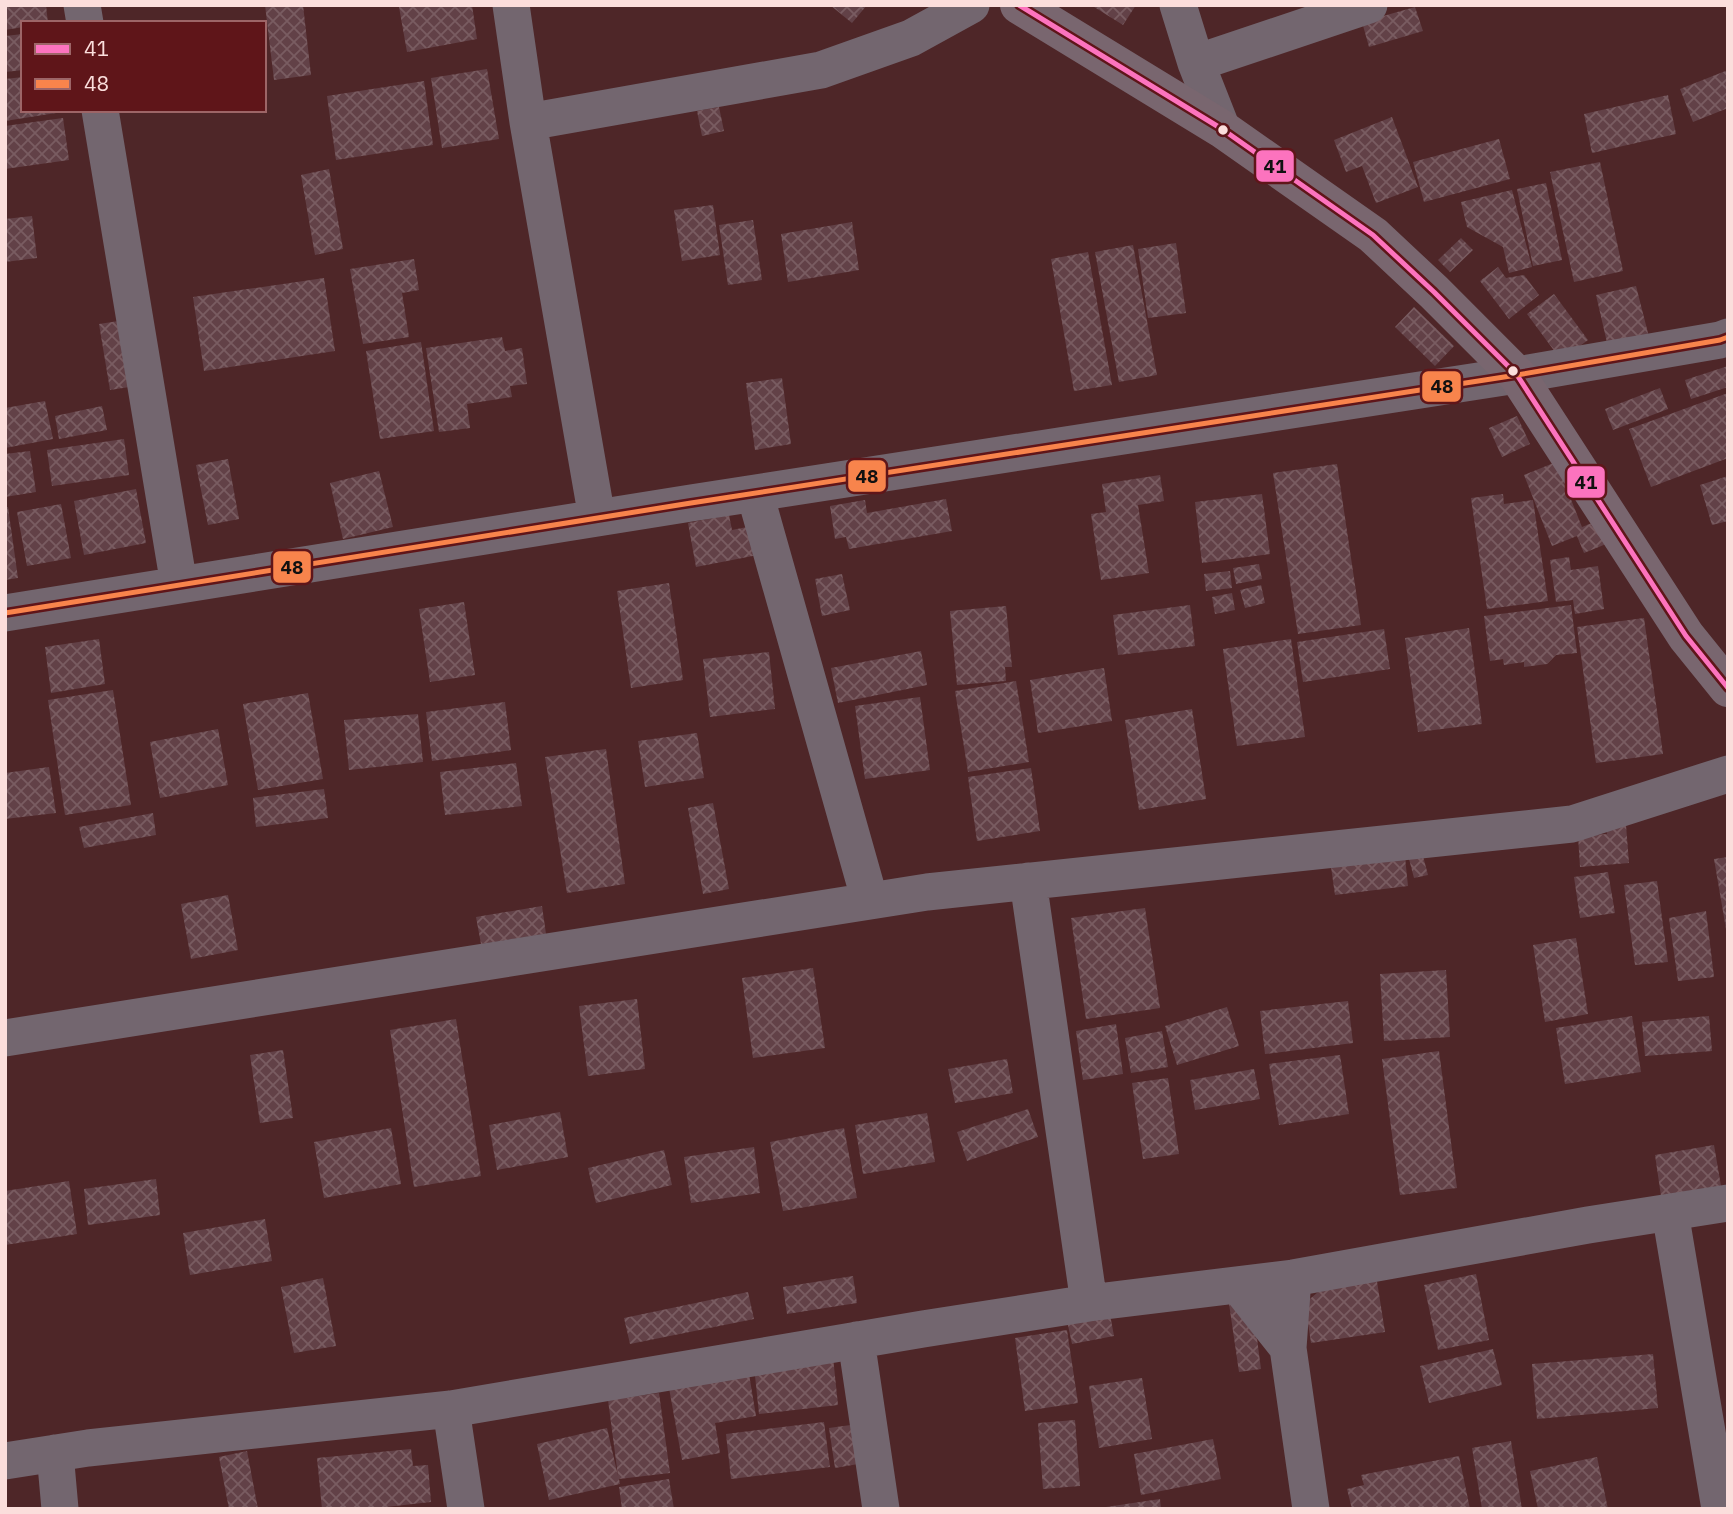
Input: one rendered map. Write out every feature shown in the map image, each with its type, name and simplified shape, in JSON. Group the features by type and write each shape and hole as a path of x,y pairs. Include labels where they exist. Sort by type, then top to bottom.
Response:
{"street":[{"path":"512,5 528,122 597,518"},
{"path":"528,122 821,70 911,38 971,5"},
{"path":"1019,5 1222,129 1373,235 1434,292 1517,375 1686,636 1728,688"},
{"path":"1178,5 1196,63 1222,129"},
{"path":"1196,63 1369,5"},
{"path":"100,112 179,585"},
{"path":"5,613 1517,375 1728,337"},
{"path":"755,494 870,901"},
{"path":"5,1038 927,892 1572,824 1728,774"},
{"path":"1028,881 1089,1303"},
{"path":"5,1461 88,1448 451,1409 1089,1303 1293,1278 1728,1203"},
{"path":"1670,1212 1720,1509"},
{"path":"1293,1278 1288,1348 1311,1509"},
{"path":"1238,1285 1288,1348"},
{"path":"856,1340 881,1509"},
{"path":"451,1409 466,1509"},
{"path":"55,1453 60,1509"}],"building":[{"path":"5,5 46,5 48,21 21,21 21,27 5,30"},
{"path":"265,5 303,5 311,75 274,80"},
{"path":"472,5 477,39 407,52 399,7"},
{"path":"830,5 867,5 852,23"},
{"path":"1091,5 1136,5 1123,25"},
{"path":"1415,7 1423,31 1369,47 1362,22"},
{"path":"21,34 21,70 5,72 5,36"},
{"path":"487,69 499,139 442,148 431,78"},
{"path":"1728,70 1728,108 1693,122 1680,89"},
{"path":"21,77 21,112 56,113 5,121 5,79"},
{"path":"424,81 433,145 336,160 327,96"},
{"path":"1668,95 1676,134 1592,153 1584,114"},
{"path":"719,107 724,131 702,136 697,111"},
{"path":"1392,117 1418,187 1376,203 1362,166 1346,172 1334,140"},
{"path":"63,118 69,160 5,169 5,126"},
{"path":"1499,139 1510,179 1424,202 1413,162"},
{"path":"1600,162 1623,271 1574,282 1550,172"},
{"path":"329,169 343,249 315,255 301,175"},
{"path":"1546,183 1562,260 1533,266 1517,189"},
{"path":"1512,190 1532,267 1509,273 1503,247 1467,227 1461,202"},
{"path":"713,205 720,255 682,261 674,210"},
{"path":"32,216 37,258 5,262 5,219"},
{"path":"753,220 762,280 728,285 719,225"},
{"path":"852,222 859,270 788,282 781,234"},
{"path":"1461,238 1473,250 1450,272 1438,260"},
{"path":"1176,243 1186,313 1148,318 1138,249"},
{"path":"1133,245 1157,375 1119,382 1095,252"},
{"path":"1088,252 1112,385 1074,391 1051,259"},
{"path":"414,259 419,290 402,293 409,337 363,344 350,269"},
{"path":"1498,267 1506,278 1524,275 1539,295 1509,319 1480,281"},
{"path":"324,278 335,351 204,371 193,297"},
{"path":"1636,286 1649,337 1608,347 1596,295"},
{"path":"1554,294 1588,340 1561,360 1527,314"},
{"path":"1414,307 1454,346 1435,366 1395,327"},
{"path":"125,320 136,386 110,390 99,324"},
{"path":"502,337 505,351 522,348 527,384 510,386 512,397 467,404 470,428 439,432 426,348"},
{"path":"421,342 434,431 380,439 366,351"},
{"path":"1728,366 1728,387 1691,399 1685,380"},
{"path":"782,378 791,444 755,450 746,383"},
{"path":"1660,388 1668,409 1613,430 1605,409"},
{"path":"1728,393 1728,458 1651,487 1629,429"},
{"path":"45,401 53,439 5,448 5,408"},
{"path":"102,406 107,430 59,439 55,416"},
{"path":"1517,416 1530,444 1502,457 1489,428"},
{"path":"124,439 129,475 52,486 47,450"},
{"path":"30,451 36,492 5,497 5,454"},
{"path":"228,459 239,519 208,525 196,465"},
{"path":"1556,462 1582,527 1602,519 1611,542 1584,553 1577,536 1552,546 1524,475"},
{"path":"1337,464 1361,625 1298,634 1273,473"},
{"path":"379,471 393,527 343,539 330,483"},
{"path":"1160,475 1164,501 1138,505 1149,573 1101,580 1091,514 1106,512 1102,484"},
{"path":"1728,476 1728,521 1712,525 1700,485"},
{"path":"136,489 146,543 84,555 74,501"},
{"path":"1262,494 1270,554 1202,563 1195,502"},
{"path":"1503,494 1504,504 1533,500 1548,601 1487,609 1471,498"},
{"path":"946,499 952,531 849,549 846,537 835,539 830,506 865,500 867,513"},
{"path":"61,504 71,558 27,566 17,512"},
{"path":"5,507 8,507 18,578 5,580"},
{"path":"729,515 732,530 757,525 763,554 696,567 688,523"},
{"path":"1569,557 1571,570 1598,566 1604,609 1575,614 1573,600 1556,602 1550,560"},
{"path":"1259,564 1262,579 1236,584 1233,568"},
{"path":"1230,571 1232,588 1206,591 1204,574"},
{"path":"842,574 850,610 822,616 815,579"},
{"path":"669,583 683,680 631,688 617,591"},
{"path":"1261,585 1265,603 1245,608 1240,590"},
{"path":"1232,593 1235,610 1215,614 1212,597"},
{"path":"464,602 475,675 430,682 419,609"},
{"path":"1190,605 1195,646 1118,655 1113,615"},
{"path":"1571,605 1577,653 1556,655 1547,664 1524,667 1524,662 1504,665 1503,659 1490,661 1484,616"},
{"path":"1006,606 1012,667 1005,667 1006,681 957,685 950,611"},
{"path":"1644,618 1663,754 1596,763 1577,627"},
{"path":"1469,628 1482,724 1418,732 1405,638"},
{"path":"1384,629 1390,669 1303,682 1297,642"},
{"path":"99,639 105,684 51,693 45,647"},
{"path":"1291,639 1305,737 1237,746 1223,649"},
{"path":"921,651 927,685 838,703 831,668"},
{"path":"769,652 775,709 710,717 703,659"},
{"path":"1104,668 1112,721 1038,733 1030,680"},
{"path":"1016,681 1029,762 968,772 955,691"},
{"path":"113,690 131,805 65,815 48,700"},
{"path":"308,693 323,779 258,790 243,704"},
{"path":"920,697 930,770 865,779 855,706"},
{"path":"505,702 511,750 432,761 426,712"},
{"path":"1192,709 1206,799 1139,810 1125,720"},
{"path":"418,714 423,762 349,770 344,720"},
{"path":"218,729 228,785 160,798 150,742"},
{"path":"697,733 704,778 645,787 638,741"},
{"path":"606,749 625,884 567,893 545,757"},
{"path":"516,763 522,806 445,815 440,772"},
{"path":"49,767 56,813 5,819 5,773"},
{"path":"1031,768 1040,831 977,841 968,777"},
{"path":"324,789 328,818 256,827 253,798"},
{"path":"713,803 729,889 703,894 688,808"},
{"path":"153,813 156,835 84,848 79,827"},
{"path":"1626,825 1629,863 1580,867 1578,836 1607,834 1606,826"},
{"path":"1423,856 1428,875 1414,878 1409,859"},
{"path":"1405,857 1408,886 1335,895 1331,867"},
{"path":"1728,857 1728,929 1726,929 1714,859"},
{"path":"1608,872 1615,913 1580,918 1574,877"},
{"path":"1657,881 1668,962 1635,965 1624,885"},
{"path":"228,895 238,950 191,959 181,904"},
{"path":"542,906 546,934 481,944 476,917"},
{"path":"1145,908 1160,1008 1086,1019 1071,918"},
{"path":"1706,911 1714,977 1678,981 1669,918"},
{"path":"1576,938 1588,1014 1545,1022 1533,945"},
{"path":"813,968 825,1048 753,1058 742,978"},
{"path":"1446,970 1450,1037 1384,1041 1380,974"},
{"path":"637,999 645,1069 588,1076 579,1006"},
{"path":"1348,1001 1353,1043 1265,1054 1260,1011"},
{"path":"1227,1007 1239,1046 1177,1065 1165,1026"},
{"path":"1632,1016 1641,1072 1565,1084 1556,1028"},
{"path":"1709,1016 1712,1051 1645,1056 1642,1022"},
{"path":"456,1019 481,1176 414,1187 390,1030"},
{"path":"1116,1024 1123,1074 1083,1080 1076,1031"},
{"path":"1162,1031 1168,1067 1131,1073 1125,1038"},
{"path":"283,1050 293,1118 260,1123 250,1055"},
{"path":"1439,1051 1457,1188 1400,1195 1382,1059"},
{"path":"1340,1055 1349,1114 1279,1125 1269,1064"},
{"path":"1007,1059 1013,1093 955,1103 948,1069"},
{"path":"1254,1069 1260,1099 1195,1110 1190,1080"},
{"path":"1168,1078 1179,1154 1143,1159 1132,1083"},
{"path":"1028,1109 1038,1137 967,1161 957,1132"},
{"path":"560,1112 568,1157 497,1170 489,1125"},
{"path":"927,1113 935,1162 863,1174 855,1125"},
{"path":"391,1128 401,1184 324,1198 314,1142"},
{"path":"844,1128 857,1198 783,1211 770,1142"},
{"path":"1714,1145 1721,1186 1661,1196 1655,1155"},
{"path":"754,1147 760,1193 691,1203 684,1157"},
{"path":"664,1150 672,1185 596,1203 588,1168"},
{"path":"156,1179 160,1215 88,1225 84,1189"},
{"path":"69,1181 77,1234 5,1245 5,1191"},
{"path":"265,1219 272,1261 190,1275 183,1233"},
{"path":"1476,1274 1489,1340 1438,1350 1424,1285"},
{"path":"1376,1275 1385,1332 1311,1343 1305,1303 1330,1282"},
{"path":"853,1276 857,1303 787,1314 783,1287"},
{"path":"323,1278 336,1346 294,1353 281,1287"},
{"path":"748,1292 754,1319 630,1344 624,1318"},
{"path":"1228,1297 1253,1308 1261,1369 1239,1372"},
{"path":"1109,1309 1114,1336 1072,1344 1066,1316"},
{"path":"1067,1330 1078,1403 1025,1411 1015,1338"},
{"path":"1493,1349 1502,1385 1429,1403 1420,1366"},
{"path":"1653,1354 1658,1408 1537,1419 1532,1364"},
{"path":"833,1357 838,1405 759,1414 754,1366"},
{"path":"749,1374 756,1416 715,1423 720,1453 682,1460 669,1388"},
{"path":"1142,1378 1152,1439 1099,1448 1089,1386"},
{"path":"659,1393 670,1473 619,1479 620,1484 549,1500 537,1444 607,1428 618,1476 608,1400"},
{"path":"1075,1420 1080,1486 1043,1489 1038,1423"},
{"path":"824,1422 830,1467 731,1479 726,1434"},
{"path":"858,1424 864,1463 835,1468 829,1428"},
{"path":"1213,1439 1221,1479 1141,1495 1134,1454"},
{"path":"1511,1441 1522,1509 1482,1509 1472,1448"},
{"path":"411,1449 413,1466 428,1465 431,1502 368,1509 322,1509 317,1458"},
{"path":"247,1451 258,1509 229,1509 219,1457"},
{"path":"1459,1456 1470,1509 1352,1509 1347,1489 1364,1485 1361,1475"},
{"path":"1597,1457 1608,1509 1538,1509 1530,1471"},
{"path":"669,1479 674,1509 622,1509 619,1487"},
{"path":"1160,1499 1161,1509 1106,1509 1106,1507"}],"transit line":[{"name":"41","path":"1019,5 1222,129 1373,235 1434,292 1517,375 1686,636 1728,688"},
{"name":"48","path":"5,613 1517,375 1728,337"}]}
